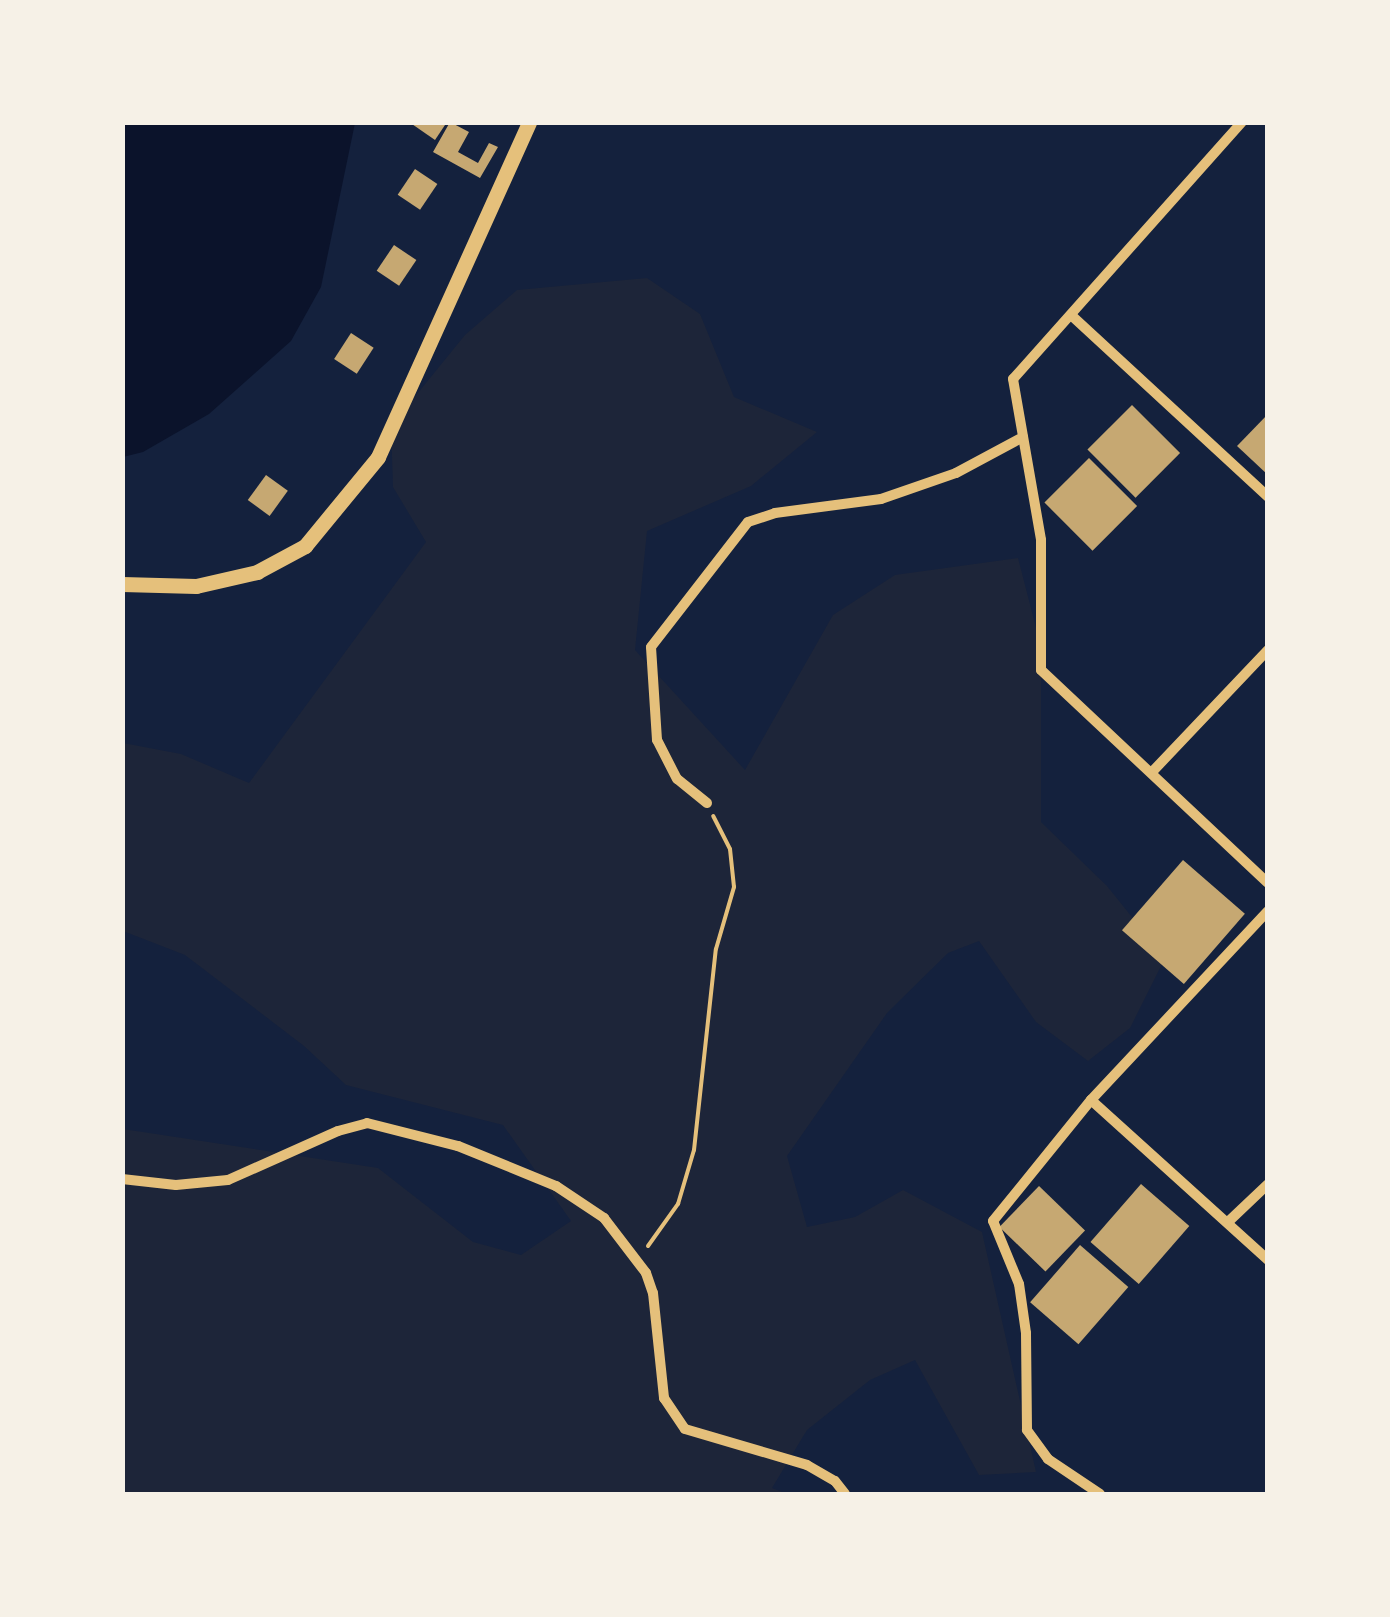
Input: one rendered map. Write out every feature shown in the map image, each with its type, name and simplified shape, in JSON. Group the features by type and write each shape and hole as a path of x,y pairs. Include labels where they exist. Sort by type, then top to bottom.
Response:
{"street":[{"path":"122,584 196,586 257,572 305,546 378,457 528,122"},
{"path":"1242,122 1013,380 1041,540 1041,670 1268,883"},
{"path":"1071,315 1268,497"},
{"path":"706,802 677,779 657,740 651,646 748,522 776,513 881,499 956,473 1024,437"},
{"path":"1152,771 1268,650"},
{"path":"1100,1494 1048,1460 1027,1430 1026,1333 1019,1284 993,1221 1091,1100 1268,911"},
{"path":"1091,1100 1268,1260"},
{"path":"122,1180 176,1185 228,1180 338,1130 367,1123 458,1146 556,1186 604,1218 637,1260 652,1293 664,1398 685,1429 807,1465 835,1481 845,1494"},
{"path":"1228,1222 1268,1184"}],"path":[{"path":"637,1260 678,1204 694,1150 713,966 734,886 730,849 706,802"}],"shaded area":[{"path":"123,122 355,123 321,287 291,341 209,414 143,452 123,457"},
{"path":"647,278 700,314 734,397 817,432 751,486 647,531 635,650 745,770 833,615 895,575 1018,558 1041,647 1041,822 1107,886 1165,958 1130,1028 1088,1061 1036,1022 979,941 948,953 887,1013 787,1156 807,1227 855,1217 903,1190 982,1232 1036,1472 979,1475 915,1360 870,1380 807,1430 772,1488 787,1494 123,1494 123,1129 378,1168 473,1242 521,1255 571,1221 503,1125 346,1085 304,1046 185,955 123,931 123,743 181,754 249,783 426,542 393,487 391,426 465,335 517,290"}],"building":[{"path":"409,122 447,122 435,140"},
{"path":"450,122 469,132 458,152 478,163 489,143 498,147 480,178 433,152"},
{"path":"415,169 437,184 420,210 398,195"},
{"path":"394,245 416,260 399,286 377,271"},
{"path":"351,333 374,348 357,374 334,359"},
{"path":"1132,405 1180,453 1136,498 1087,450"},
{"path":"1268,414 1268,475 1237,446"},
{"path":"1089,458 1137,506 1093,551 1044,503"},
{"path":"266,475 288,491 270,516 248,500"},
{"path":"1183,860 1245,914 1184,984 1122,930"},
{"path":"1141,1184 1189,1226 1139,1284 1090,1242"},
{"path":"1039,1186 1085,1230 1045,1271 999,1227"},
{"path":"1080,1245 1128,1287 1078,1344 1030,1302"}]}
